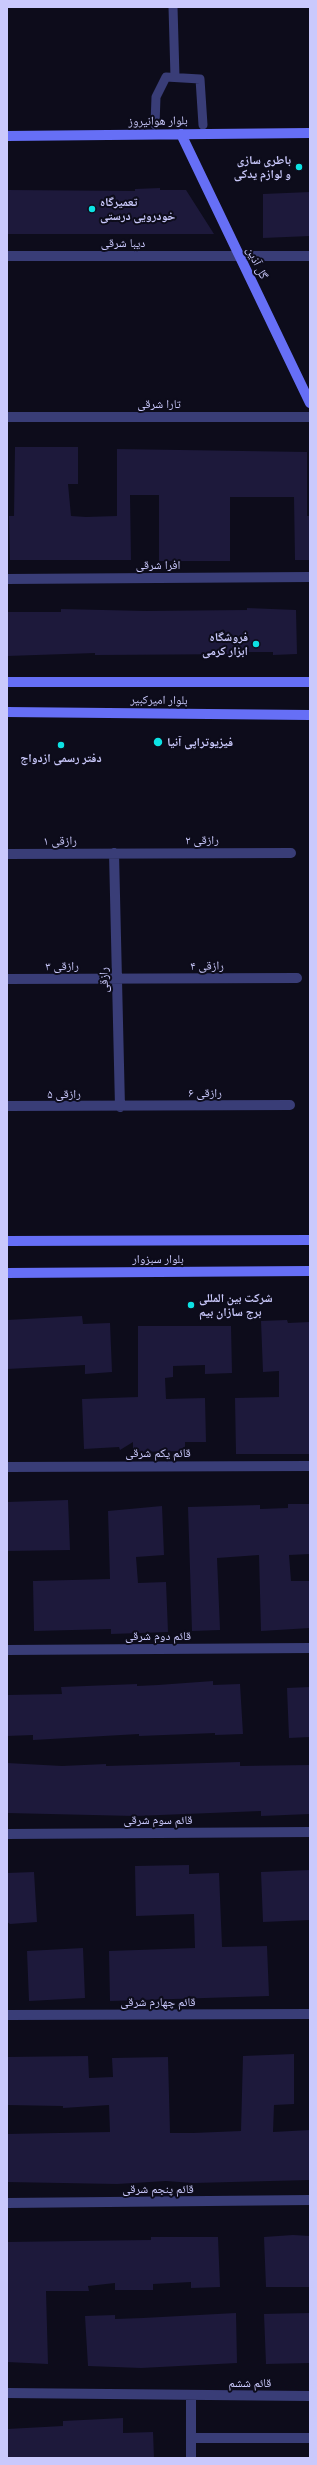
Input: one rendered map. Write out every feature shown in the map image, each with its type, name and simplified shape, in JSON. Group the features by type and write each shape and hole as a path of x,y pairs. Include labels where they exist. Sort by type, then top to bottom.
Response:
{"main road":[{"name":"بلوار هوانیروز","path":"7,136 310,133"},
{"name":"گل آذین","path":"182,134 310,403"},
{"name":"بلوار امیرکبیر","path":"7,682 310,682"},
{"name":"بلوار امیرکبیر","path":"7,712 310,715"},
{"name":"بلوار سبزوار","path":"7,1241 310,1240"},
{"name":"بلوار سبزوار","path":"7,1273 310,1271"}],"street":[{"name":"دیبا شرقی","path":"7,256 310,256"},
{"name":"تارا شرقی","path":"7,417 310,417"},
{"name":"افرا شرقی","path":"7,579 310,577"},
{"name":"رازقی ۲","path":"114,853 291,853"},
{"name":"رازقی ۱","path":"7,854 114,853"},
{"name":"رازقی","path":"114,853 120,1107"},
{"name":"رازقی ۴","path":"116,980 297,978"},
{"name":"رازقی ۳","path":"7,979 116,980"},
{"name":"رازقی ۶","path":"120,1107 290,1105"},
{"name":"رازقی ۵","path":"7,1106 120,1107"},
{"name":"قائم یکم شرقی","path":"7,1467 310,1466"},
{"name":"قائم دوم شرقی","path":"7,1650 310,1648"},
{"name":"قائم سوم شرقی","path":"7,1834 310,1832"},
{"name":"قائم چهارم شرقی","path":"7,2015 310,2014"},
{"name":"قائم پنجم شرقی","path":"7,2203 310,2200"},
{"name":"قائم ششم","path":"7,2393 191,2397 310,2396"},
{"path":"191,2397 191,2458"},
{"path":"191,2438 310,2438"}],"lane":[{"path":"173,7 175,77"},
{"path":"155,125 156,97 166,77 175,77 200,79 203,125"}],"building":[{"path":"160,188 160,190 186,190 214,234 7,234 7,190 135,191 135,189"},
{"path":"310,192 310,236 263,238 263,194"},
{"path":"15,447 78,447 78,484 68,484 71,516 86,517 117,516 117,449 307,452 307,516 310,516 310,560 295,560 294,497 230,497 230,561 159,561 159,495 130,495 131,560 10,560 9,516 14,516"},
{"path":"247,608 296,610 297,654 273,655 273,652 246,652 246,654 95,655 95,653 7,656 7,612 61,612 61,609 145,611 247,610"},
{"path":"82,1316 83,1324 110,1323 112,1372 85,1374 85,1365 7,1369 7,1320"},
{"path":"287,1320 288,1323 310,1322 310,1454 236,1454 235,1398 279,1397 279,1371 263,1372 261,1321"},
{"path":"138,1326 231,1326 232,1373 205,1374 205,1365 173,1366 173,1377 165,1378 166,1399 205,1398 206,1442 185,1442 185,1451 133,1452 133,1442 120,1450 119,1447 84,1449 82,1399 138,1397"},
{"path":"68,1500 70,1550 7,1551 7,1502"},
{"path":"288,1504 310,1504 310,1554 289,1555 291,1581 310,1581 310,1628 261,1631 259,1555 217,1558 220,1630 192,1631 188,1507 260,1505 260,1509 288,1508"},
{"path":"162,1506 164,1555 136,1557 138,1583 166,1582 168,1632 111,1634 111,1629 34,1631 33,1581 110,1579 108,1511"},
{"path":"213,1681 213,1685 240,1684 243,1734 215,1735 215,1733 139,1736 139,1734 33,1740 33,1735 7,1736 7,1695 62,1694 61,1687 137,1684 137,1686"},
{"path":"310,1687 310,1737 289,1738 287,1688"},
{"path":"240,1762 240,1766 310,1765 310,1814 261,1816 261,1811 135,1816 7,1813 7,1763 62,1766 106,1764 106,1766"},
{"path":"189,1865 189,1874 219,1873 222,1947 267,1946 269,1996 110,2001 109,1951 195,1948 194,1914 136,1916 135,1866"},
{"path":"310,1870 310,1920 263,1922 261,1872"},
{"path":"34,1872 37,1922 10,1924 7,1922 7,1873"},
{"path":"83,1948 85,1998 29,2001 27,1951"},
{"path":"294,2054 294,2104 274,2105 273,2132 310,2130 310,2180 193,2183 166,2181 117,2184 7,2182 7,2134 110,2132 109,2105 63,2108 63,2106 7,2105 7,2057 88,2056 89,2078 113,2077 112,2058 168,2057 170,2133 193,2133 241,2131 243,2056"},
{"path":"293,2235 310,2236 310,2287 266,2287 264,2237"},
{"path":"151,2237 218,2237 220,2287 191,2288 191,2282 153,2284 153,2290 115,2290 115,2283 88,2286 89,2291 46,2291 48,2364 7,2362 7,2242 151,2240"},
{"path":"236,2313 237,2363 141,2368 88,2366 85,2316 115,2315 115,2319"},
{"path":"310,2313 310,2363 266,2364 264,2314"},
{"path":"123,2418 123,2433 153,2432 154,2458 7,2458 7,2429 63,2426 63,2421"}],"place":[{"name":"باطری سازی و لوازم یدکی","path":"299,167"},
{"name":"تعمیرگاه خودرویی درستی","path":"92,209"},
{"name":"فروشگاه ابزار کرمی","path":"256,644"},
{"name":"فیزیوتراپی آنیا","path":"158,742"},
{"name":"دفتر رسمی ازدواج","path":"61,745"},
{"name":"شرکت بین المللی برج سازان بیم","path":"191,1305"}]}
